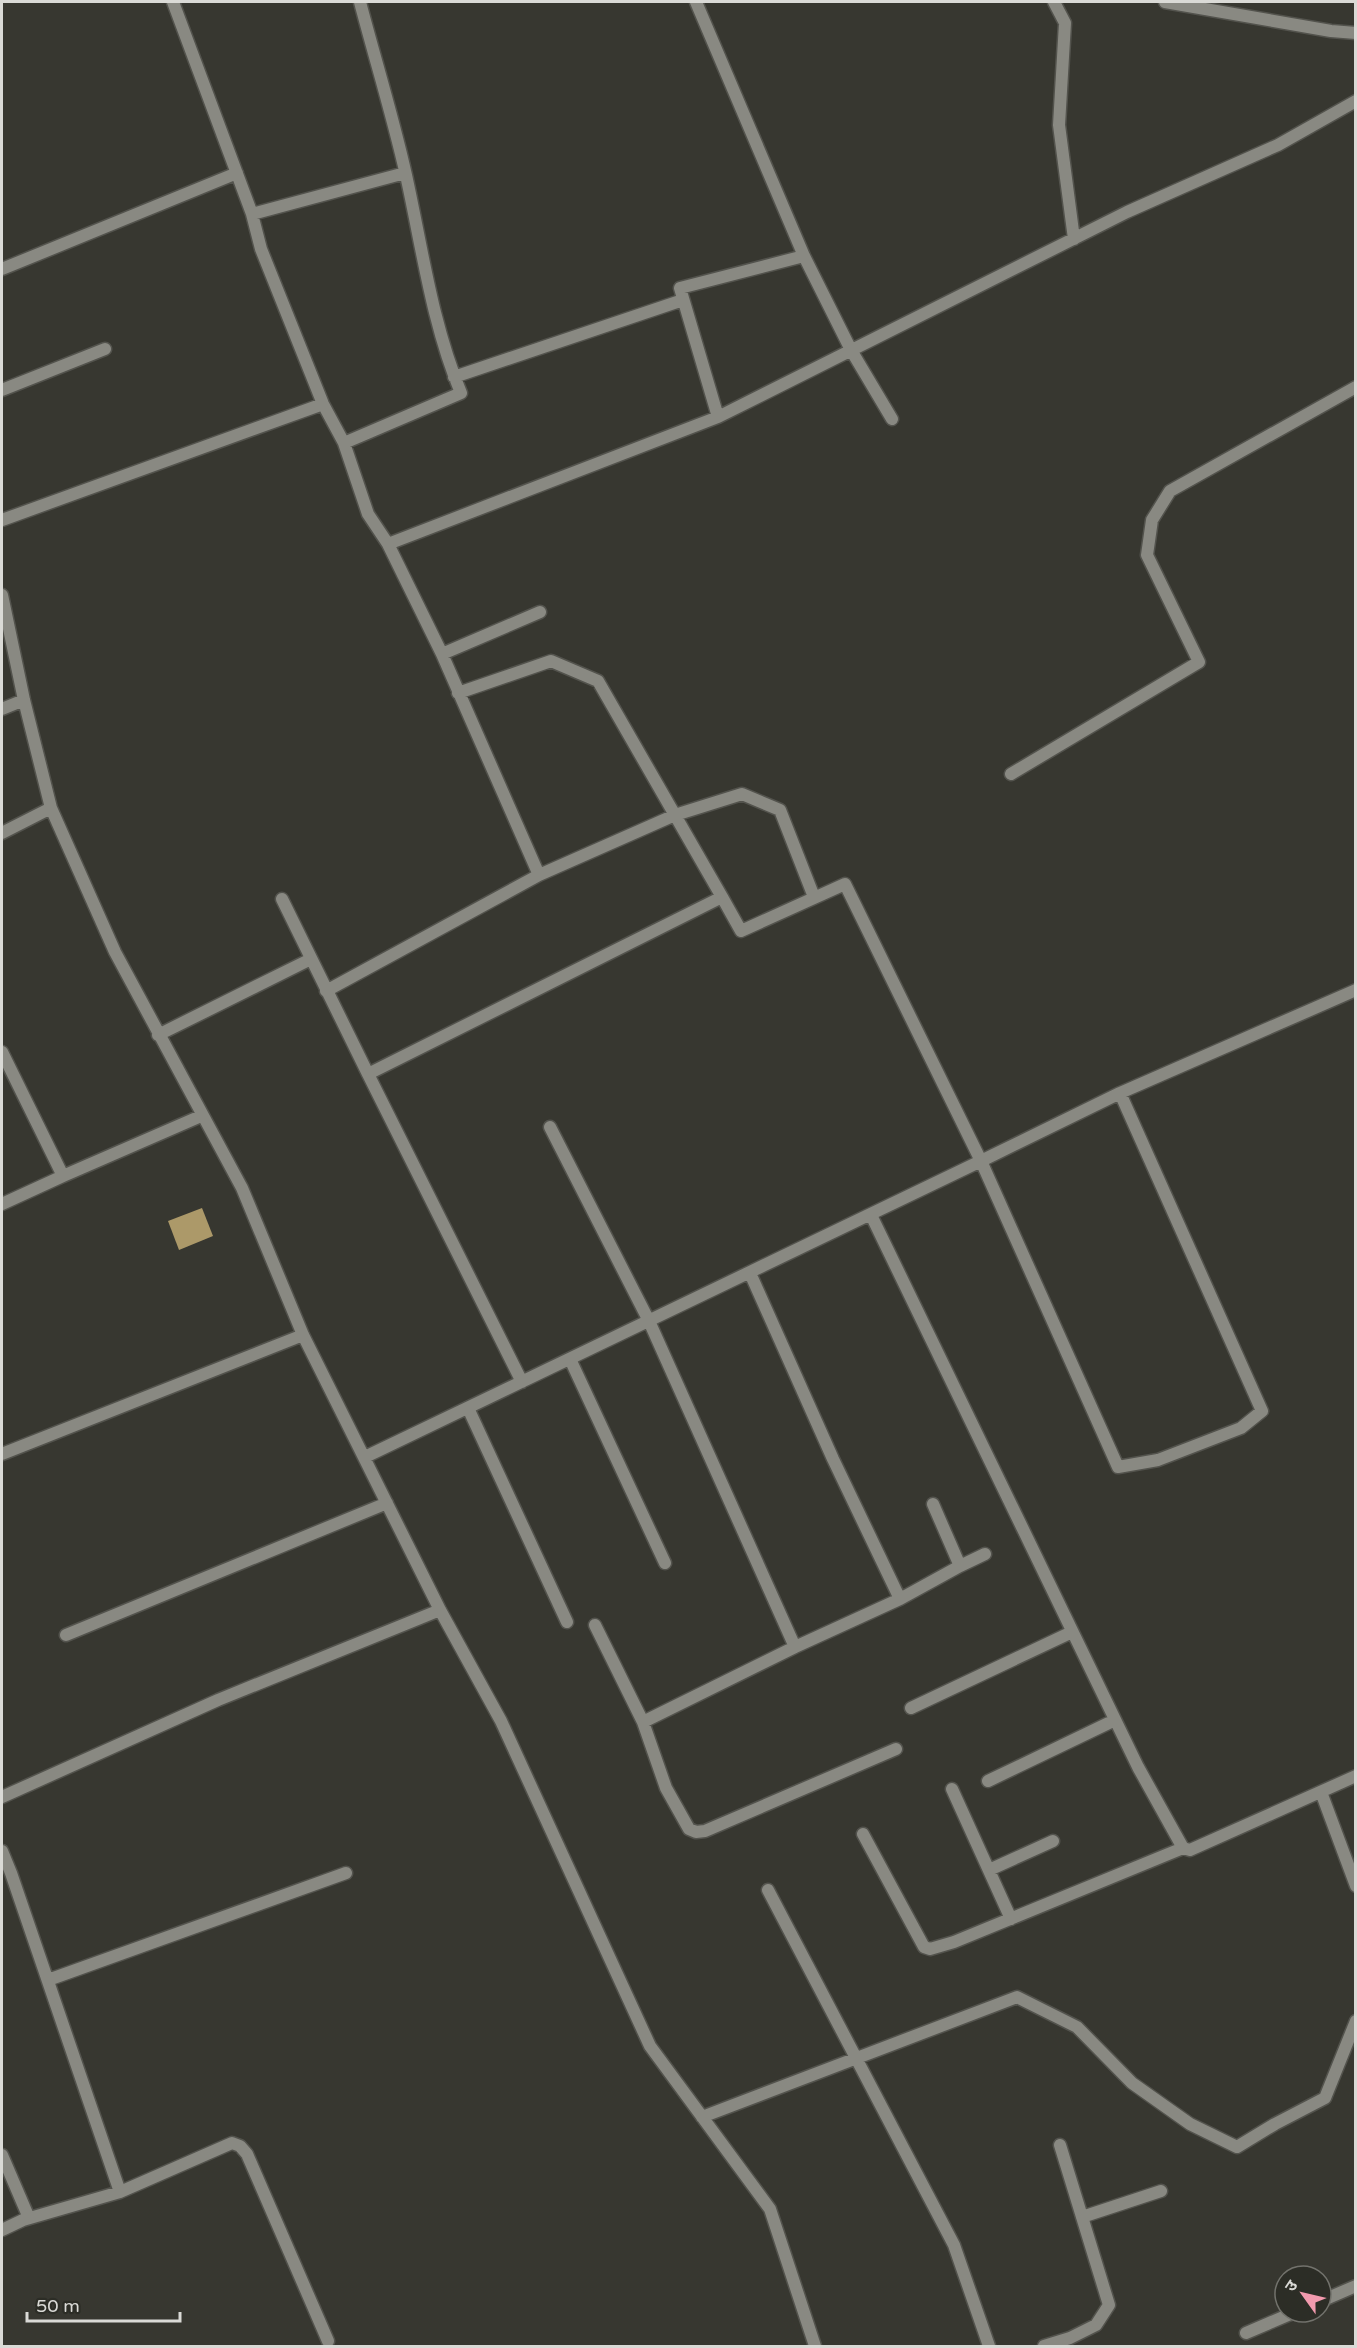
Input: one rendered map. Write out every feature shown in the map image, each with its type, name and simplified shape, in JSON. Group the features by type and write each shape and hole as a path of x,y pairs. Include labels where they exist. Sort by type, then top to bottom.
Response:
{"street":[{"path":"173,2 252,214 261,249 323,404 344,442 368,514 388,544 442,654 539,875"},
{"path":"344,442 461,393 454,377 427,278 405,173 360,2"},
{"path":"696,2 804,256 851,350 892,419"},
{"path":"1054,2 1065,23 1059,125 1074,239"},
{"path":"1165,2 1331,31 1356,33"},
{"path":"388,544 718,417 1127,212 1278,145 1356,101"},
{"path":"2,269 237,173"},
{"path":"252,214 405,173"},
{"path":"718,417 680,288 804,256"},
{"path":"454,377 683,300"},
{"path":"2,390 105,349"},
{"path":"1011,774 1199,662 1147,555 1152,520 1170,491 1356,387"},
{"path":"2,520 323,404"},
{"path":"2,595 24,700 51,808 115,952 201,1116 242,1188 303,1335 440,1610 501,1721 650,2046 770,2209 815,2346"},
{"path":"442,654 540,612"},
{"path":"458,693 551,661 598,681 741,931 844,884 981,1161 1118,1467 1158,1460 1241,1428 1262,1411 1120,1093"},
{"path":"2,709 24,700"},
{"path":"326,991 539,875 675,815 742,794 780,810 814,897"},
{"path":"2,832 51,808"},
{"path":"368,1074 722,897"},
{"path":"282,899 522,1382"},
{"path":"158,1035 311,959"},
{"path":"365,1457 1120,1093 1356,990"},
{"path":"2,1052 63,1176"},
{"path":"2,1204 201,1116"},
{"path":"550,1126 649,1321 795,1647"},
{"path":"871,1215 1138,1767 1183,1848"},
{"path":"750,1273 832,1459 900,1599"},
{"path":"2,1454 303,1335"},
{"path":"570,1359 665,1563"},
{"path":"468,1408 567,1622"},
{"path":"66,1635 387,1503"},
{"path":"933,1504 960,1566"},
{"path":"643,1722 795,1647 900,1599 985,1554"},
{"path":"2,1797 218,1700 440,1610"},
{"path":"595,1625 643,1722 666,1788 689,1829 696,1832 705,1831 896,1749"},
{"path":"911,1708 1072,1632"},
{"path":"988,1781 1115,1720"},
{"path":"863,1834 924,1947 930,1949 954,1942 1183,1848 1190,1850 1356,1776"},
{"path":"952,1790 1011,1919"},
{"path":"1321,1792 1356,1886"},
{"path":"989,1870 1053,1841"},
{"path":"2,1851 120,2192"},
{"path":"48,1980 346,1873"},
{"path":"768,1890 954,2245 989,2346"},
{"path":"702,2117 1017,1997 1077,2027 1132,2083 1190,2124 1237,2147 1325,2098 1356,2021"},
{"path":"2,2230 29,2218 120,2192 232,2143 240,2146 247,2154 328,2341"},
{"path":"1044,2346 1070,2338 1096,2325 1109,2305 1060,2145"},
{"path":"2,2155 29,2218"},
{"path":"1082,2217 1161,2191"},
{"path":"1333,2296 1356,2286"},
{"path":"1246,2333 1273,2321"}],"building":[{"path":"202,1208 213,1236 179,1250 168,1221"}]}
